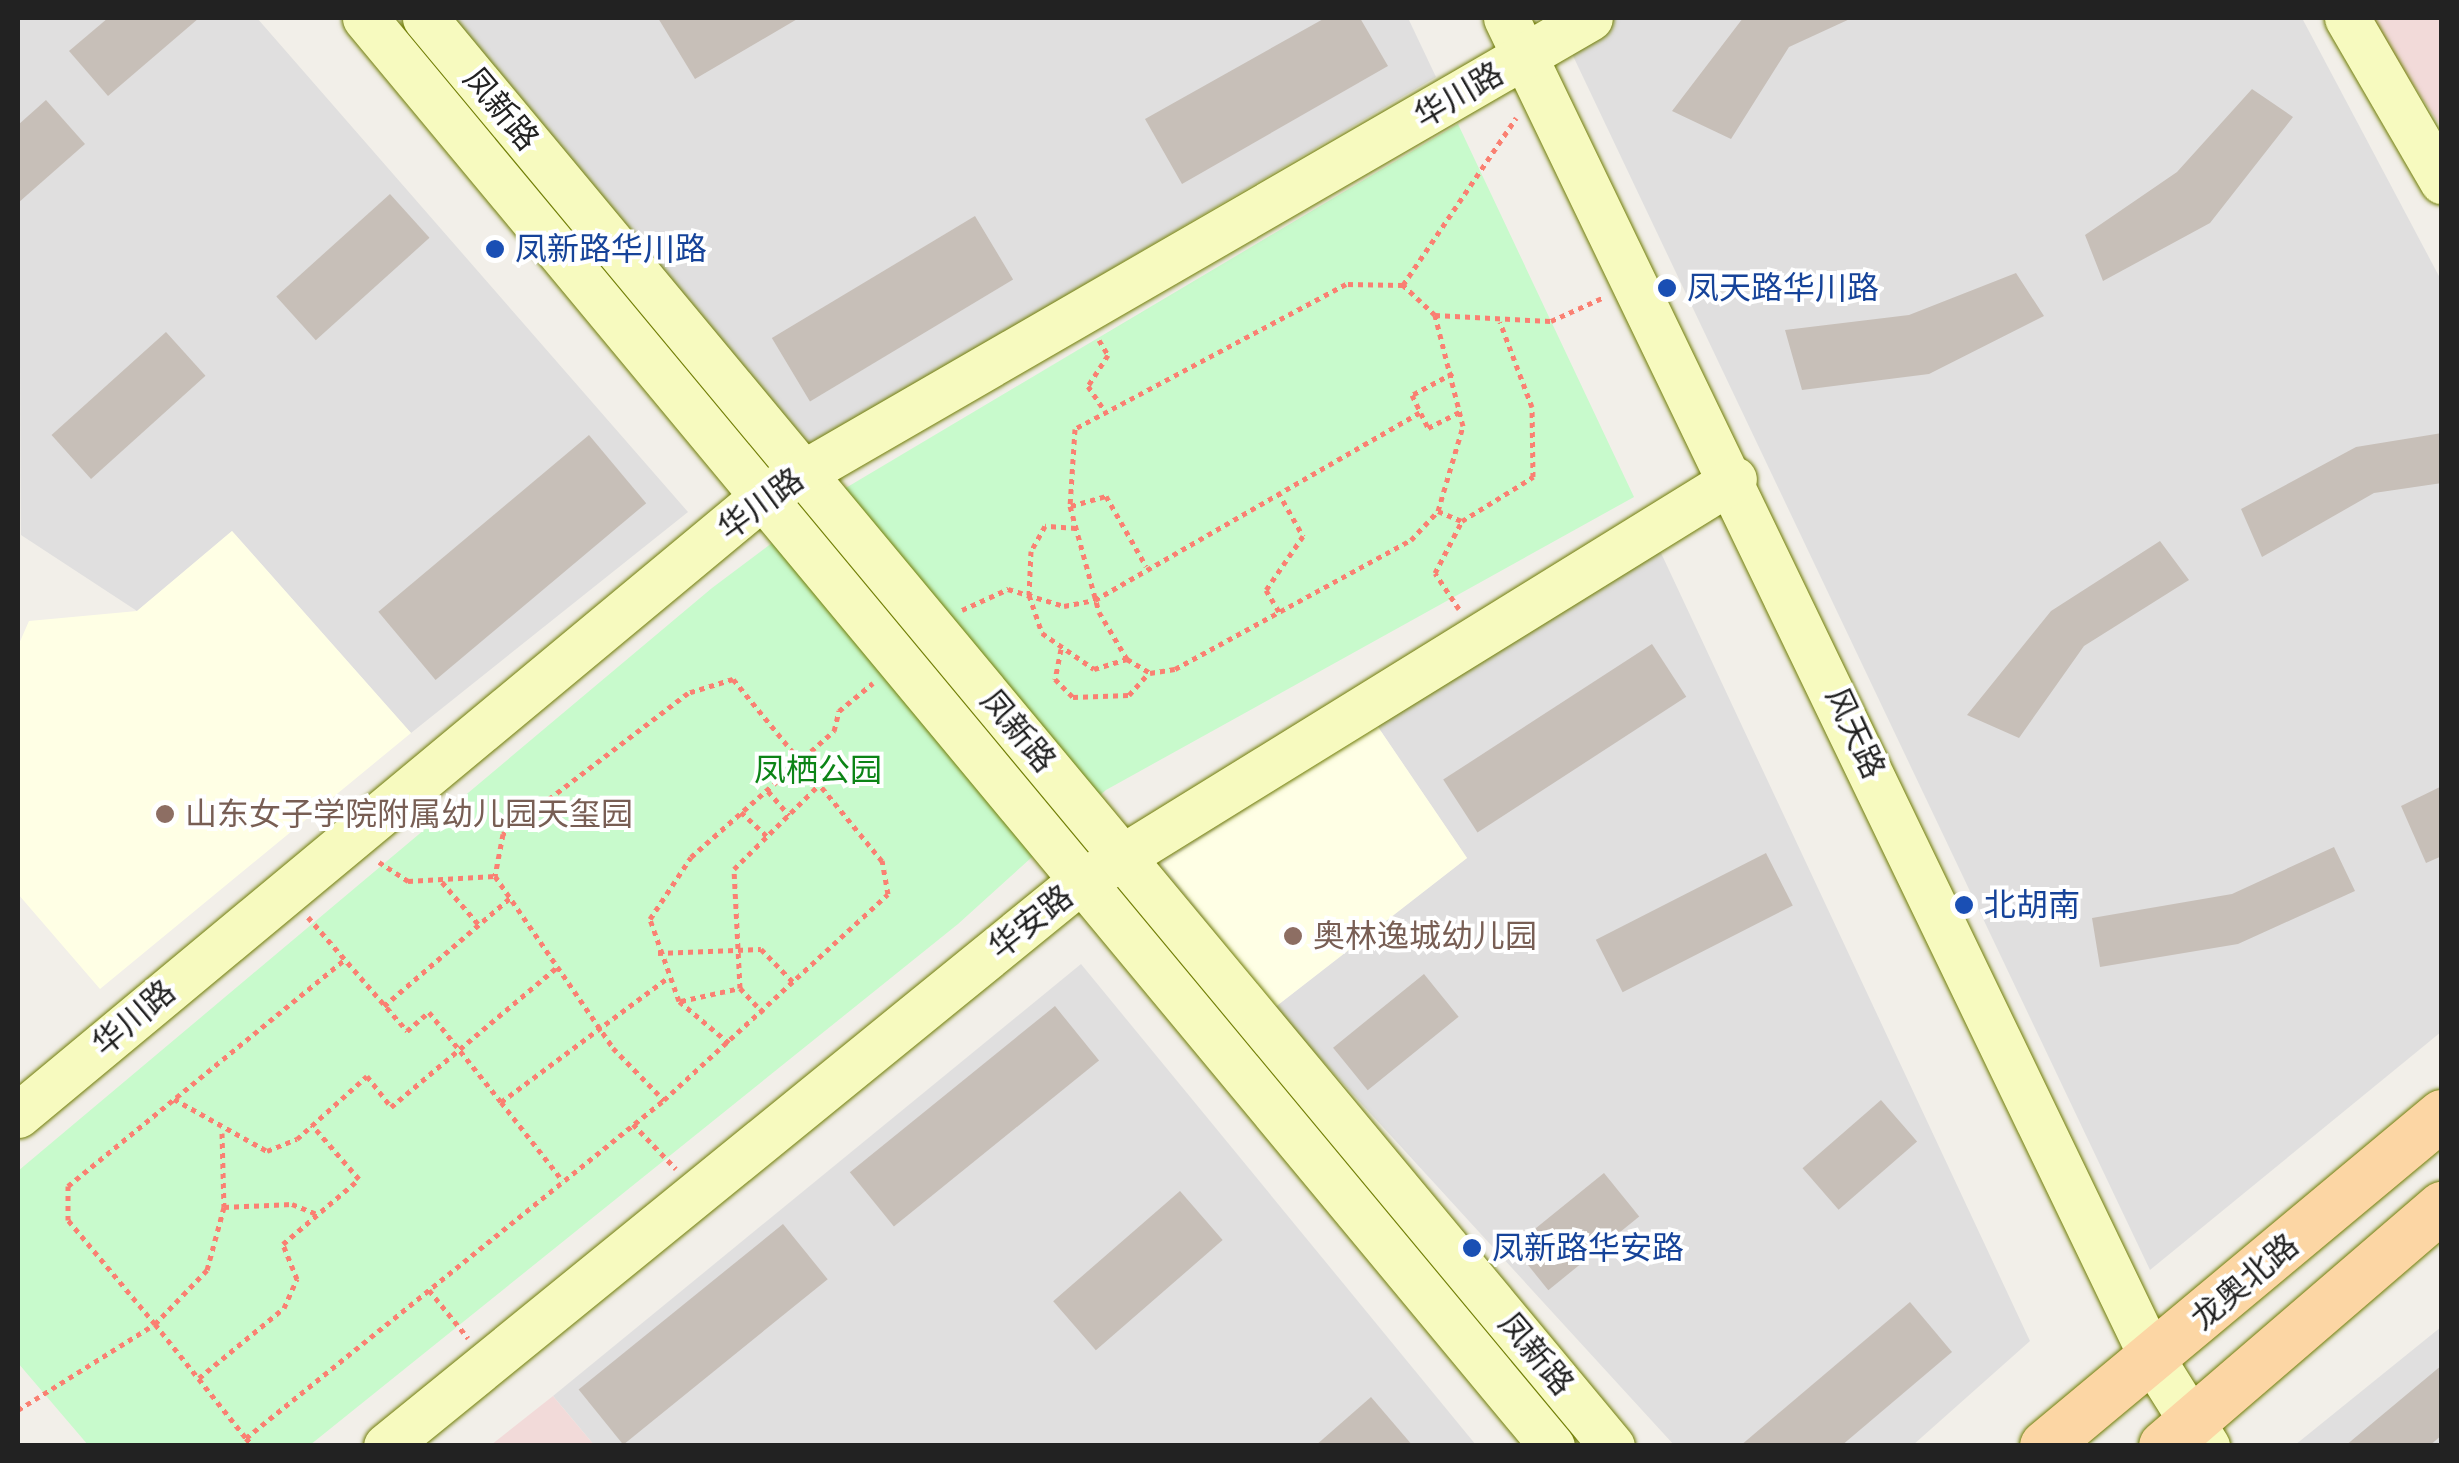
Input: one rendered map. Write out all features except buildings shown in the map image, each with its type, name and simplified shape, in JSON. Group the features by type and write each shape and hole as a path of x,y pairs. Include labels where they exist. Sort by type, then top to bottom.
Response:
{"main road":[{"name":"龙奥北路","path":"2045,1446 2153,1360 2442,1115"},
{"path":"2187,1439 2442,1207"}],"street":[{"path":"365,18 1552,1446"},
{"name":"凤新路","path":"425,18 1612,1446"},
{"name":"华川路","path":"18,1115 763,496 1523,53 1590,18"},
{"path":"2347,18 2442,181"},
{"name":"风天路","path":"1523,53 1734,479 2187,1439"},
{"name":"华安路","path":"386,1446 1083,881 1734,479"}],"path":[{"path":"1403,285 1523,53"},
{"path":"1436,315 1500,322 1551,321 1637,282"},
{"path":"1060,648 1055,680 1073,697 1129,695 1150,673 1279,612 1411,540 1438,510 1461,410 1436,315 1403,285 1346,284 1075,429 1070,506 1095,600 1126,658 1150,673"},
{"path":"1452,598 1435,573 1462,521 1533,476 1532,407 1500,322"},
{"path":"1098,338 1108,355 1088,386 1106,413"},
{"path":"1452,372 1412,395 1428,428 1461,410"},
{"path":"936,632 974,599 1008,588 1064,606 1095,600 1146,566 1420,412"},
{"path":"1278,492 1303,536 1266,590 1279,612"},
{"path":"1070,506 1106,496 1146,566"},
{"path":"1438,510 1462,521"},
{"path":"1076,528 1045,526 1031,551 1029,595 1042,633 1094,668 1126,658"},
{"path":"729,1043 679,1001 666,979 650,919 666,886 741,812 834,731 839,710 900,661"},
{"path":"246,1438 664,1100 795,984 888,894 882,861 732,679 688,693 503,834 495,876 597,1025 664,1100"},
{"path":"763,1013 740,988 734,870 818,786"},
{"path":"767,790 789,815"},
{"path":"741,812 768,837"},
{"path":"382,866 408,882 495,876"},
{"path":"441,881 480,924"},
{"path":"286,892 407,1032 429,1012 563,1181"},
{"path":"384,1006 510,898"},
{"path":"658,953 760,949 795,984"},
{"path":"253,1446 68,1220 68,1186 344,960"},
{"path":"174,1100 222,1133 267,1151 312,1125 366,1076 392,1106 557,967"},
{"path":"501,1102 597,1025 666,979"},
{"path":"679,1001 740,988"},
{"path":"633,1124 666,1159"},
{"path":"198,1378 284,1308 297,1279 283,1244 359,1179 312,1125"},
{"path":"18,1410 155,1324 207,1270 224,1207 222,1133"},
{"path":"224,1207 292,1204 317,1214"},
{"path":"429,1290 458,1326"}],"shaded area":[{"path":"18,18 257,18 688,512 411,733 232,531 137,611 21,535"},
{"path":"419,18 1408,18 1436,77 779,465"},
{"path":"1555,18 2302,18 2441,280 2441,1032 2150,1270"},
{"path":"2369,18 2441,18 2441,127"},
{"name":"山东女子学院附属幼儿园天玺园","path":"232,531 411,733 100,989 18,894 18,646 29,621 137,611"},
{"path":"1654,538 2030,1341 1913,1445 1674,1445 1274,1008 1467,858 1376,724"},
{"name":"奥林逸城幼儿园","path":"1376,724 1467,858 1274,1008 1163,864"},
{"path":"1081,964 1476,1445 594,1445 553,1396"},
{"path":"2441,1327 2441,1445 2295,1445"},
{"path":"553,1396 594,1445 491,1445"}],"green space":[{"name":"凤栖公园","path":"1458,124 1634,497 1106,790 958,924 310,1445 88,1445 18,1363 18,1171 712,588 844,489"}],"place":[{"name":"凤新路华川路","path":"495,249"},
{"name":"凤天路华川路","path":"1667,288"},
{"name":"山东女子学院附属幼儿园天玺园","path":"165,814"},
{"name":"北胡南","path":"1964,905"},
{"name":"奥林逸城幼儿园","path":"1293,936"},
{"name":"凤新路华安路","path":"1472,1248"}]}
